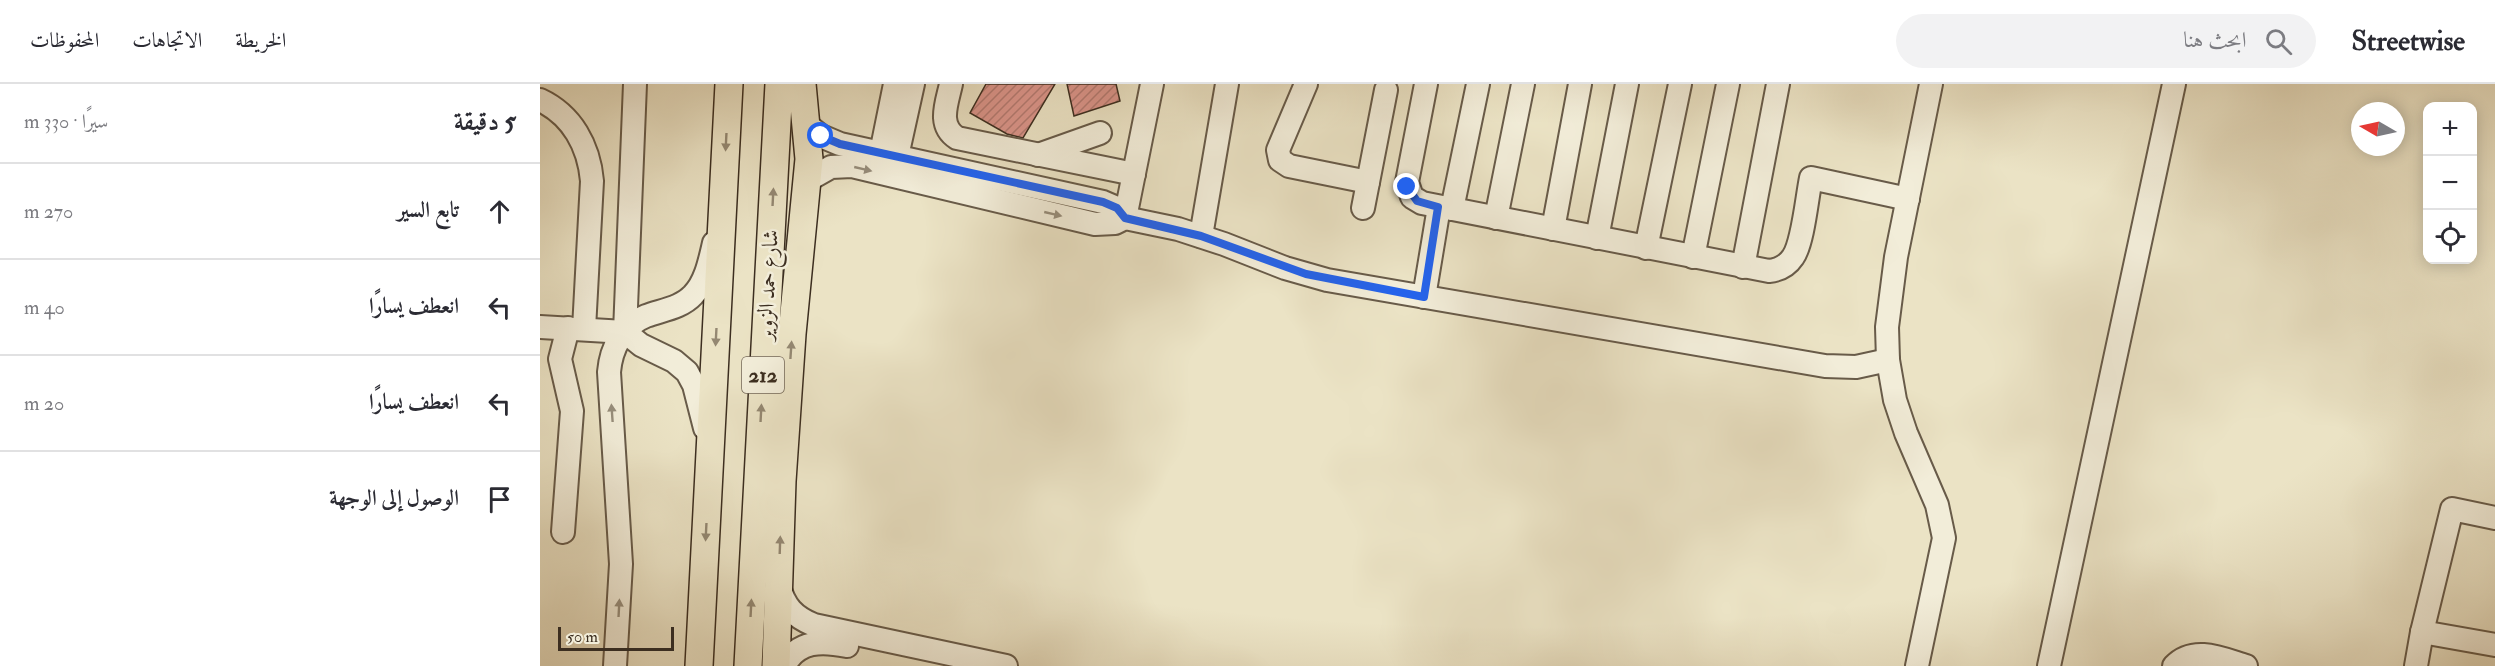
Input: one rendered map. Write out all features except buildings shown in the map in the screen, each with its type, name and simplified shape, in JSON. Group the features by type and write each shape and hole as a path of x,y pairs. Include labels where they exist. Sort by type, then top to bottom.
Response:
{"main road":[{"name":"212","path":"699,666 729,84"},
{"name":"شارع حمد الزوير","path":"748,666 779,84"},
{"path":"776,666 778,586 792,334 808,180 807,125 802,84"}],"street":[{"path":"625,332 635,84"},
{"path":"891,162 895,84"},
{"path":"891,162 913,84"},
{"path":"951,84 944,117 946,126 953,135 963,139 1134,174"},
{"path":"1125,218 1152,84"},
{"path":"1201,236 1227,84"},
{"path":"1306,84 1278,150 1280,160 1289,166 1368,182"},
{"path":"1426,84 1407,182 1409,192 1417,201 1445,208 1762,271 1776,270 1789,263 1793,257 1811,178 1908,198"},
{"path":"1424,297 1478,84"},
{"path":"1496,218 1523,84"},
{"path":"1553,229 1580,84"},
{"path":"1597,238 1627,84"},
{"path":"1646,248 1680,84"},
{"path":"1693,257 1728,84"},
{"path":"1743,267 1778,84"},
{"path":"1917,666 1944,538 1937,505 1906,433 1895,400 1888,360 1889,308 1931,84"},
{"path":"2049,666 2174,84"},
{"path":"1363,208 1386,90"},
{"path":"540,100 568,119 582,142 591,167 592,181 576,328 560,359 572,411 563,532"},
{"path":"807,125 830,141 891,162 1103,202 1117,208 1125,218 1201,236 1306,274 1424,297 1825,366 1856,367 1888,360"},
{"path":"1038,155 1100,133"},
{"path":"808,180 821,171 842,166 891,162"},
{"path":"615,666 621,564 609,372 614,348 625,332 639,320 676,306 693,296 708,267 723,210"},
{"path":"540,327 625,332 641,345 674,361 687,372 694,385 702,410 710,468"},
{"path":"2416,666 2452,509 2495,518"},
{"path":"778,586 784,602 793,613 813,625 1006,666"},
{"path":"2422,632 2495,645"},
{"path":"784,666 799,649 824,642 948,666"},
{"path":"2184,663 2210,655 2239,665"}],"route":[{"path":"821,136 840,144 1103,202 1117,208 1125,218 1201,236 1285,268 1327,280 1424,297 1438,207 1417,201 1407,187"}]}
